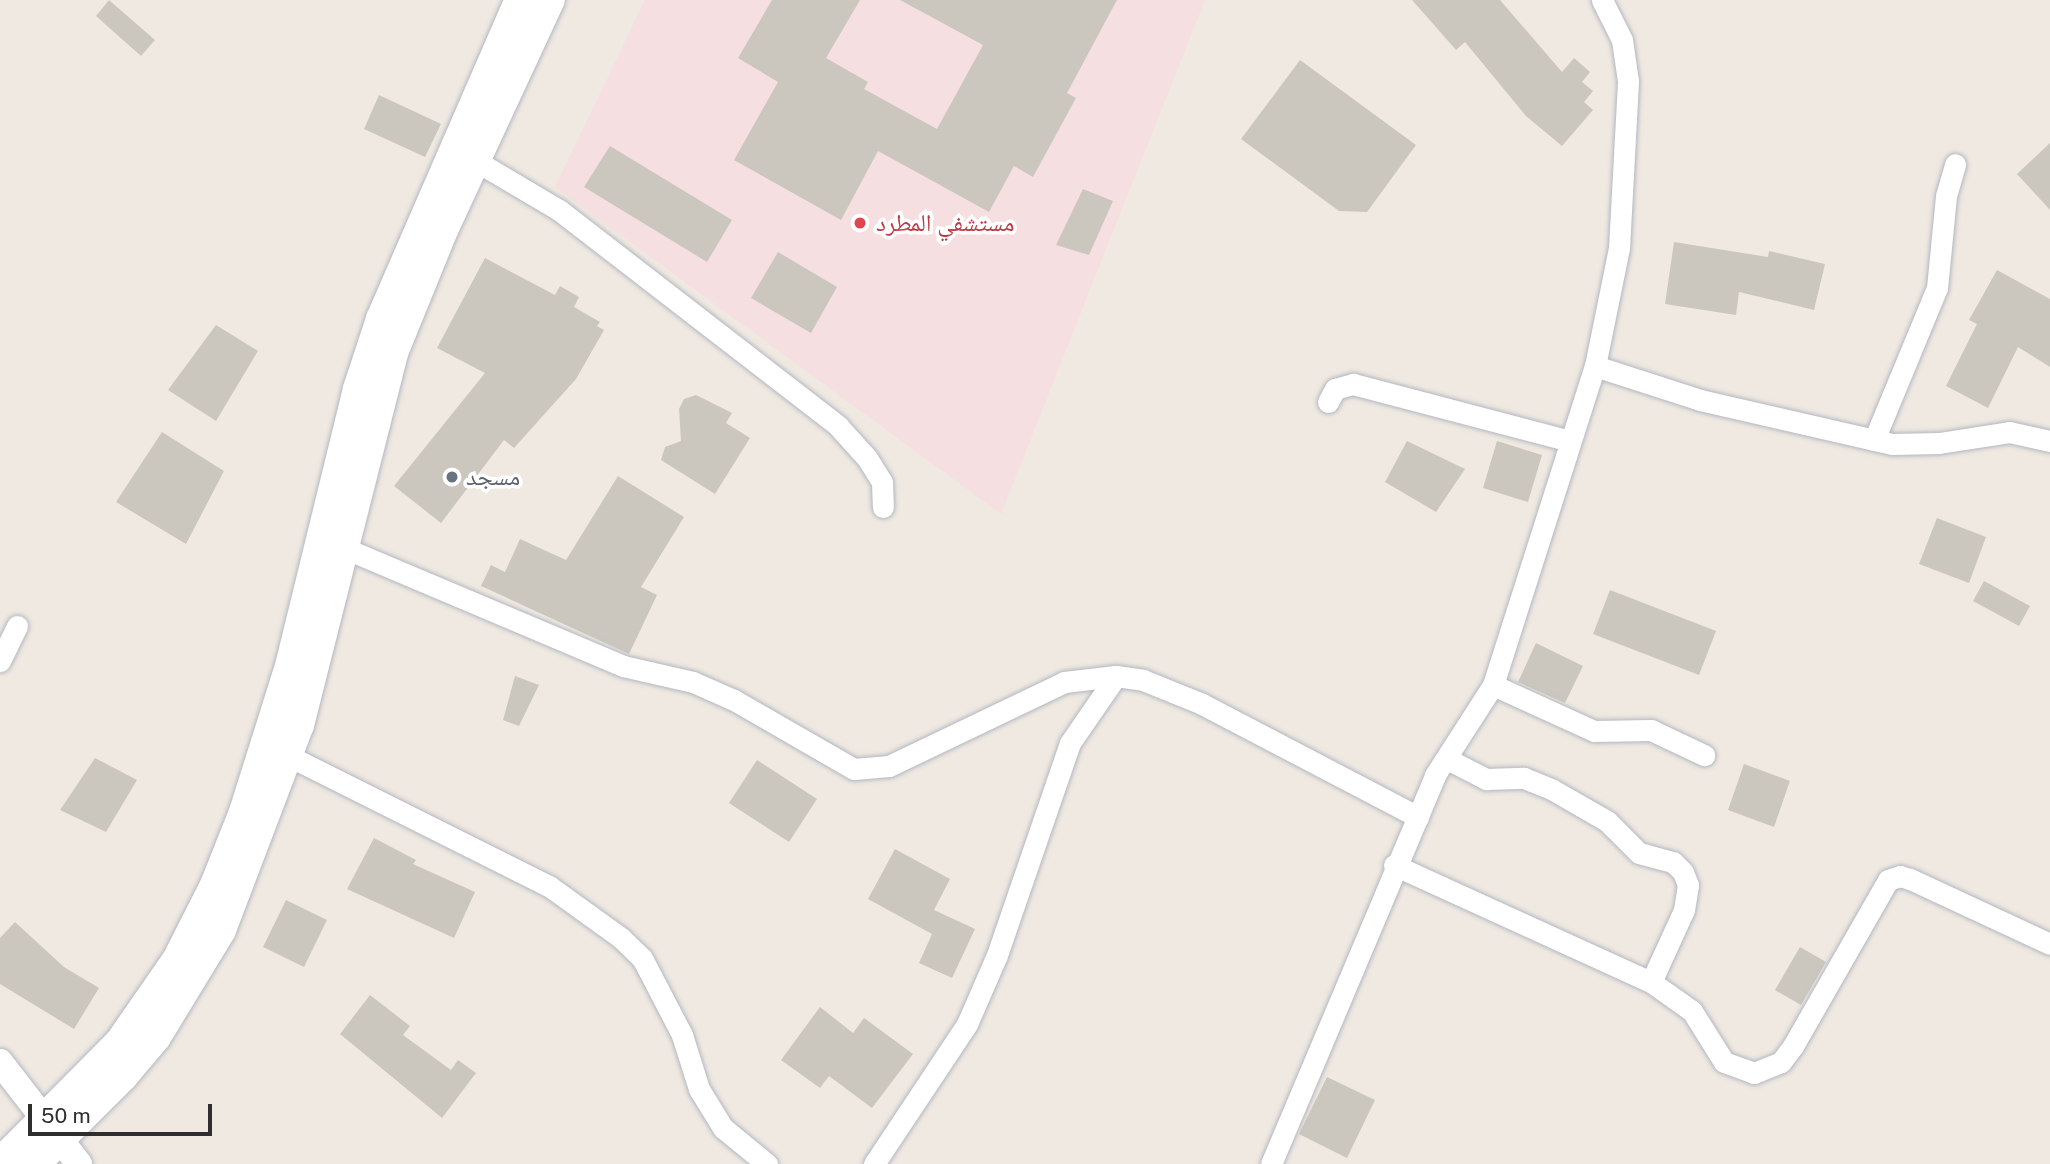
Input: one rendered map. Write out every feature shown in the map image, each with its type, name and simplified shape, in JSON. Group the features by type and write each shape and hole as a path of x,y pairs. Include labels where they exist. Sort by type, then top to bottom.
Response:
{"main road":[{"path":"35,1164 53,1130 139,1017 177,960 215,885 244,812 290,666 377,328 520,0"},
{"path":"0,1163 53,1130 156,1037 221,930 289,755 393,353 475,161 550,0"}],"street":[{"path":"1271,1164 1394,865 1435,775 1448,760 1493,685 1521,610 1570,441 1595,366 1619,248 1628,80 1622,40 1602,0"},
{"path":"475,161 559,209 838,426 882,482 883,507"},
{"path":"1874,440 1937,288 1946,195 1955,164"},
{"path":"1595,366 1700,400 1874,440 1939,443 2009,432 2050,441"},
{"path":"1328,402 1335,389 1353,384 1570,441"},
{"path":"344,548 623,666 713,691 854,769 889,766 1063,682 1116,676 1143,680 1202,704 1418,817"},
{"path":"0,661 17,626"},
{"path":"874,1164 967,1024 998,955 1070,743 1116,676"},
{"path":"1493,685 1594,731 1651,730 1704,755"},
{"path":"289,755 549,886 621,938 642,958 682,1035 699,1089 723,1128 767,1164"},
{"path":"1448,760 1486,779 1524,778 1553,790 1607,821 1639,853 1673,862 1684,872 1688,885 1684,910 1651,982"},
{"path":"1394,865 1651,982 1692,1011 1724,1062 1754,1073 1781,1062 1793,1046 1888,880 1900,876 1910,879 2050,944"},
{"path":"0,1062 79,1164"}],"shaded area":[{"name":"مستشفي المطرد","path":"645,0 1205,0 1001,514 555,187"}],"building":[{"path":"109,0 155,40 141,56 96,16"},
{"path":"772,0 860,0 826,58 868,82 864,89 937,129 983,45 900,0 1117,0 1067,93 1076,98 1033,177 1014,166 989,212 878,151 841,220 734,160 778,82 738,58"},
{"path":"1412,0 1500,0 1562,72 1574,58 1590,72 1582,82 1593,91 1584,102 1593,110 1562,146 1526,116 1465,42 1456,50"},
{"path":"1300,60 1416,145 1367,212 1339,211 1241,139"},
{"path":"379,95 441,124 425,157 364,129"},
{"path":"2050,143 2050,210 2017,174"},
{"path":"610,146 732,220 707,262 584,187"},
{"path":"1083,189 1113,201 1089,255 1056,245"},
{"path":"1674,242 1768,257 1769,251 1825,264 1814,310 1739,292 1736,315 1665,304"},
{"path":"778,252 837,287 811,333 751,298"},
{"path":"485,258 555,295 560,286 579,297 574,307 600,322 597,326 604,330 576,379 514,448 504,440 441,523 394,486 485,373 437,348"},
{"path":"1997,270 2050,299 2050,367 2018,347 1988,408 1946,386 1977,324 1969,320"},
{"path":"216,325 258,351 216,421 168,390"},
{"path":"696,395 732,413 726,423 750,438 715,494 661,460 665,447 681,441 679,409 684,399"},
{"path":"162,432 224,471 186,544 116,502"},
{"path":"1407,441 1465,469 1436,512 1385,482"},
{"path":"1497,441 1542,455 1528,502 1483,488"},
{"path":"618,476 684,517 641,587 657,595 629,654 481,586 491,565 505,572 520,539 566,560"},
{"path":"1937,518 1986,537 1969,583 1919,564"},
{"path":"1984,581 2030,606 2019,626 1973,601"},
{"path":"1610,590 1716,631 1699,675 1593,634"},
{"path":"1536,643 1583,666 1565,703 1518,682"},
{"path":"515,676 539,685 519,726 503,720"},
{"path":"95,758 137,780 106,832 60,810"},
{"path":"757,760 817,799 789,842 729,803"},
{"path":"1744,764 1790,781 1774,827 1728,810"},
{"path":"374,838 416,860 413,864 475,892 454,938 347,889"},
{"path":"895,849 950,879 934,910 975,929 952,978 919,963 932,934 868,899"},
{"path":"286,900 327,920 304,967 263,947"},
{"path":"15,922 64,967 99,988 74,1029 0,984 0,938"},
{"path":"1800,947 1826,962 1801,1005 1775,990"},
{"path":"370,995 410,1026 403,1035 451,1070 458,1060 476,1073 442,1118 340,1034"},
{"path":"820,1007 853,1033 864,1018 913,1054 872,1108 829,1076 820,1088 781,1060"},
{"path":"1327,1077 1375,1100 1347,1158 1299,1134"}],"place":[{"name":"مستشفي المطرد","path":"860,223"},
{"name":"مسجد","path":"452,477"}]}
